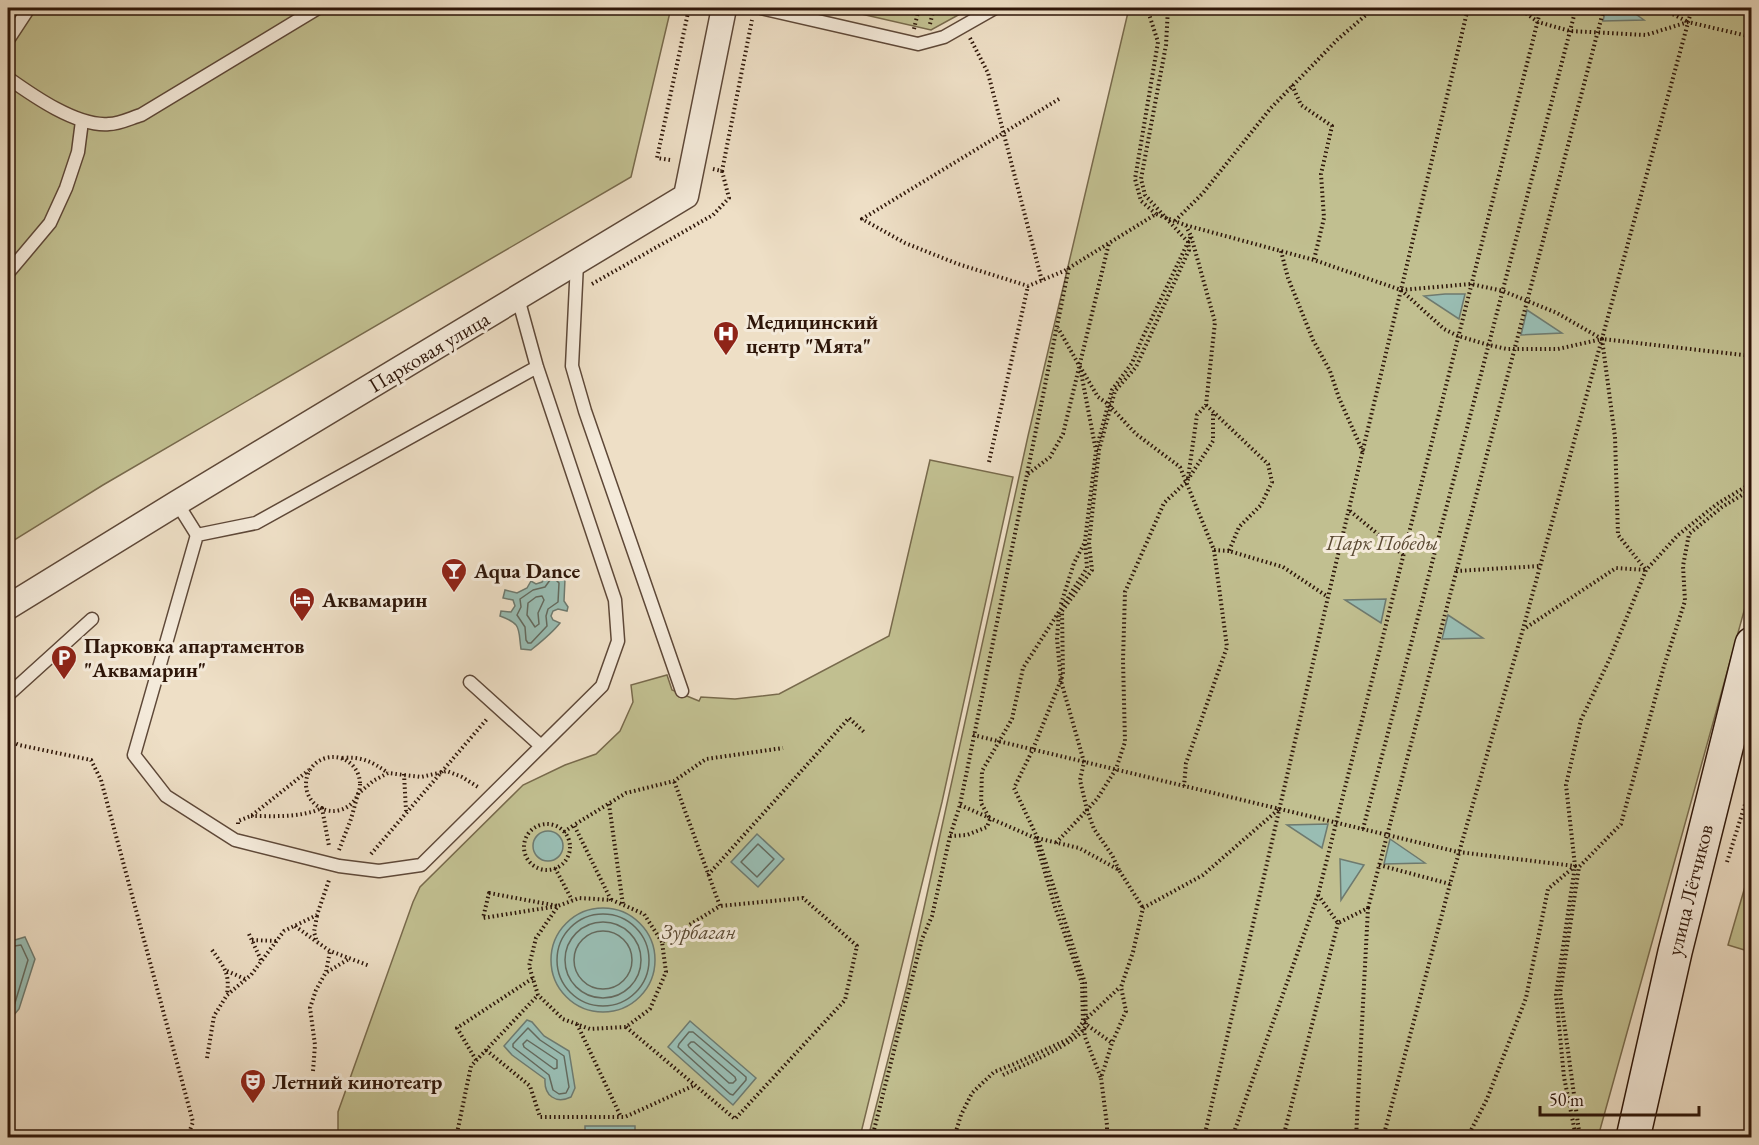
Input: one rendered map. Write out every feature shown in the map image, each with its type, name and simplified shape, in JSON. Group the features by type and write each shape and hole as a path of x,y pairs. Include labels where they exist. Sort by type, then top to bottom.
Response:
{"main road":[{"name":"улица Лётчиков","path":"1633,1137 1675,952 1752,644"}],"street":[{"name":"Парковая улица","path":"8,607 686,196 724,8"}],"lane":[{"path":"8,40 28,8"},
{"path":"8,78 38,99 82,121 108,124 141,116 318,8"},
{"path":"761,8 918,44 944,37 995,8"},
{"path":"8,273 50,223 66,188 78,152 82,121"},
{"path":"577,263 572,366 585,411 682,691"},
{"path":"177,503 197,535 134,755 166,796 235,840 333,865 358,869 379,871 421,865 602,686 618,641 615,600 537,367 518,298"},
{"path":"197,535 256,523 537,367"},
{"path":"8,695 92,619"},
{"path":"470,682 541,746"}],"path":[{"path":"670,160 657,158 688,10 674,8"},
{"path":"914,29 919,8"},
{"path":"928,32 934,8"},
{"path":"1147,8 1158,42 1135,179 1141,201 1156,214 1185,225 1314,260 1401,290 1444,329 1458,336 1489,345 1507,349 1558,349 1602,339 1752,356"},
{"path":"1168,8 1166,45 1142,179 1145,195 1188,242"},
{"path":"1175,221 1203,193 1270,109 1336,40 1374,8"},
{"path":"1204,1137 1328,597 1468,8"},
{"path":"1520,8 1538,22 1570,31 1646,35 1689,22"},
{"path":"1232,1137 1318,895 1541,8"},
{"path":"1363,829 1576,8"},
{"path":"1356,1137 1368,908 1604,8"},
{"path":"1662,8 1689,22 1752,37"},
{"path":"1383,1137 1458,852 1523,629 1692,8"},
{"path":"575,293 713,215 729,198 722,171 753,18"},
{"path":"964,25 988,73 1042,281"},
{"path":"1293,86 1301,105 1332,126 1321,174 1324,218 1314,260"},
{"path":"1059,99 862,219 905,243 958,264 1028,286 1064,271 1156,214"},
{"path":"704,167 722,171"},
{"path":"1185,225 1191,236 1215,322 1206,405 1197,415 1187,481"},
{"path":"1107,1137 1101,1078 1084,1031 1082,983 1055,907 1036,838 1014,788 1033,749 1063,675 1062,611 1092,570 1089,543 1099,450 1112,390 1132,363 1191,236"},
{"path":"1027,475 1050,457 1063,434 1109,243"},
{"path":"1281,251 1288,278 1309,330 1330,371 1363,453"},
{"path":"872,1137 922,939 932,916 950,836 960,805 1070,267"},
{"path":"1401,290 1471,284 1503,291 1557,313 1602,339"},
{"path":"989,462 1028,286"},
{"path":"1058,327 1098,397 1110,406 1136,435 1180,467 1214,550 1227,647 1186,763 1184,786"},
{"path":"1602,339 1615,437 1618,535 1647,570"},
{"path":"1080,367 1096,451"},
{"path":"1206,405 1268,464 1272,482 1261,505 1239,527 1229,551"},
{"path":"950,836 967,835 987,827 990,819 981,803 982,771 1012,719 1023,668 1087,568 1085,541 1096,451 1110,406"},
{"path":"1056,843 1097,799 1116,769 1125,742 1122,660 1125,592 1164,503 1187,481 1213,441 1213,412"},
{"path":"1577,1137 1564,1077 1556,995 1575,866 1566,785 1581,720 1647,570 1678,535 1717,504 1752,483"},
{"path":"1577,1137 1579,1131 1560,993 1579,867 1621,824 1664,666 1685,601 1683,566 1689,534 1722,507 1752,489"},
{"path":"1350,511 1403,555"},
{"path":"954,1137 960,1115 972,1093 994,1072 1069,1039 1121,987 1133,952 1143,908 1094,829 1087,810 1080,780 1084,762 1061,681 1057,639 1059,610 1074,563 1085,541"},
{"path":"1214,550 1229,551 1283,567 1328,597"},
{"path":"1456,571 1540,566"},
{"path":"1523,629 1616,568 1647,570"},
{"path":"358,869 497,707"},
{"path":"708,875 849,718 864,732"},
{"path":"973,735 1458,852 1575,866"},
{"path":"8,740 19,745 91,760 101,780 193,1122 187,1137"},
{"path":"564,832 626,793 674,781 706,759 783,748"},
{"path":"322,808 313,812 284,816 251,816 316,763 332,757 356,757 388,773 421,777 447,771 474,784 490,798"},
{"path":"317,942 314,932 318,915 360,786 355,768 341,758"},
{"path":"310,770 306,787 309,796 314,803 330,810 346,807 373,781 388,773"},
{"path":"404,774 406,812"},
{"path":"674,781 720,906"},
{"path":"609,804 623,906"},
{"path":"960,805 1036,838 1079,848 1119,870"},
{"path":"322,808 333,865"},
{"path":"1143,908 1203,875 1279,809"},
{"path":"552,824 564,832 570,845 569,852 561,864 548,870 533,865 527,859 524,844 531,830 538,826 552,824"},
{"path":"574,825 612,900"},
{"path":"1379,865 1450,884"},
{"path":"1467,1137 1487,1099 1526,998 1548,889 1575,866"},
{"path":"555,868 572,900"},
{"path":"558,906 489,892 483,918 558,906 579,898 612,900 644,914 662,942 666,972 650,1009 626,1027 590,1029 563,1018 538,995 529,966 536,938 558,906"},
{"path":"1318,895 1338,923"},
{"path":"626,1027 735,1119 845,1000 857,946 803,898 720,906 662,942"},
{"path":"1283,1137 1338,923 1368,908"},
{"path":"207,1058 214,1016 227,995 246,980 284,931 318,915"},
{"path":"295,926 330,951 370,966"},
{"path":"249,934 261,961"},
{"path":"252,940 277,941"},
{"path":"212,950 227,970 246,980"},
{"path":"313,1071 315,1045 310,1008 316,990 326,972 330,951"},
{"path":"326,972 349,958"},
{"path":"227,970 229,982 227,995"},
{"path":"477,1060 457,1028 533,978"},
{"path":"1101,1078 1112,1043 1126,1011 1121,987"},
{"path":"456,1137 471,1066 538,995"},
{"path":"1085,1022 1112,1043"},
{"path":"577,1024 621,1118"},
{"path":"1003,1075 1073,1040 1084,1031"},
{"path":"486,1050 530,1086 540,1117 625,1118 695,1085"}],"green space":[{"path":"8,8 671,8 631,177 103,485 8,544"},
{"path":"835,8 971,8 931,30"},
{"name":"Парк Победы","path":"1129,8 1751,8 1751,586 1598,1137 868,1138 907,985 1028,436"},
{"name":"Зурбаган","path":"930,460 1013,477 942,802 860,1137 338,1138 338,1112 420,887 523,785 565,765 596,754 620,731 633,702 631,685 667,675 672,690 699,701 701,697 735,699 779,694 889,636"},
{"path":"1751,866 1751,952 1728,945"}],"water":[{"path":"1606,8 1627,8 1644,20 1603,21"},
{"path":"1465,294 1459,319 1424,296"},
{"path":"1527,310 1562,333 1521,335"},
{"path":"557,571 565,579 564,601 568,607 567,611 558,609 553,611 551,616 553,620 560,623 531,650 521,649 516,624 500,616 501,611 511,612 515,606 513,600 503,598 505,590 517,593 527,588 531,581 536,584 542,582 546,576"},
{"path":"1386,599 1381,623 1345,600"},
{"path":"1448,615 1483,638 1442,639"},
{"path":"1328,824 1322,848 1287,825"},
{"path":"548,831 559,835 563,846 559,857 548,861 537,857 533,846 537,835"},
{"path":"757,834 784,859 758,887 731,862"},
{"path":"1390,839 1425,863 1384,864"},
{"path":"1340,859 1364,865 1341,900"},
{"path":"603,908 623,912 640,923 651,940 655,960 651,980 640,997 623,1008 603,1012 583,1008 566,997 555,980 551,960 555,940 566,923 583,912"},
{"path":"25,937 35,959 19,1009 8,1022 8,942"},
{"path":"527,1020 532,1022 544,1036 569,1051 575,1088 571,1097 560,1100 552,1097 545,1085 545,1079 512,1055 504,1046"},
{"path":"690,1021 756,1078 733,1105 668,1047"},
{"path":"585,1126 635,1126 635,1137 585,1137"}],"place":[{"name":"Медицинский центр \"Мята\"","path":"726,357"},
{"name":"Aqua Dance","path":"454,594"},
{"name":"Аквамарин","path":"302,623"},
{"name":"Парковка апартаментов \"Аквамарин\"","path":"64,681"},
{"name":"Летний кинотеатр","path":"253,1105"}]}
